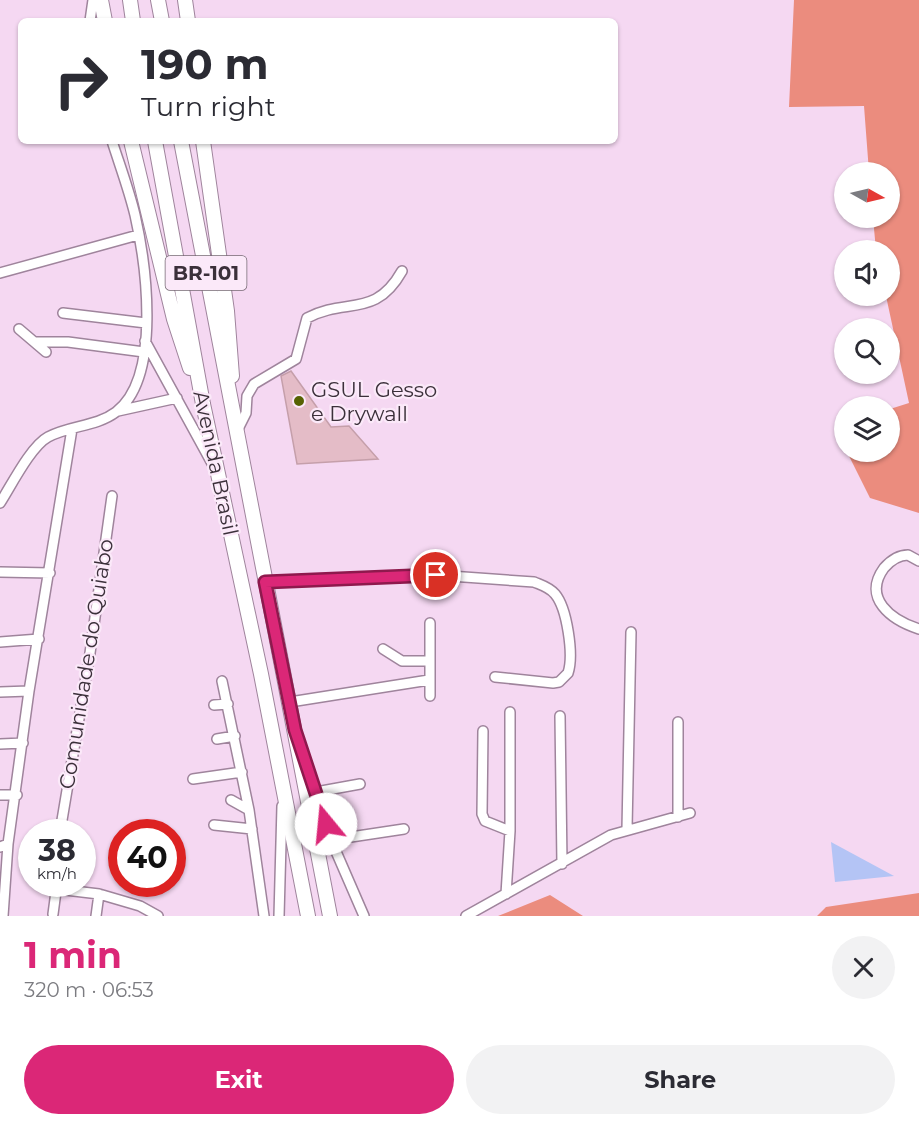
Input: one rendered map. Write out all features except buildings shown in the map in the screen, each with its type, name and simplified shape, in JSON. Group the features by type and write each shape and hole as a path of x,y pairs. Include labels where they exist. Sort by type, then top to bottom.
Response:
{"highway":[{"path":"101,0 104,18"},
{"path":"130,0 133,18"},
{"path":"158,0 161,18"},
{"path":"185,0 188,18"},
{"path":"132,144 180,340 203,404"},
{"name":"Avenida Brasil","path":"156,144 203,404 283,783 308,916"},
{"name":"Avenida Brasil","path":"182,144 330,916"},
{"path":"203,144 231,342 232,405"}],"street":[{"path":"90,18 93,0"},
{"path":"113,144 129,193 146,282 144,352 136,385 117,412"},
{"path":"0,273 138,235"},
{"path":"236,433 246,413 248,396 254,384 296,358 307,318 377,300 393,288 402,271"},
{"path":"146,282 164,276"},
{"path":"63,313 146,323"},
{"path":"19,329 46,352"},
{"path":"145,341 218,474"},
{"path":"36,342 68,342 144,352"},
{"path":"0,503 43,441 106,419 117,412 177,398"},
{"path":"3,916 4,846 17,795 29,691 72,429"},
{"name":"Comunidade do Quiabo","path":"62,819 112,496"},
{"path":"919,561 908,555 893,559 879,577 875,589 876,596 886,611 908,626 919,629"},
{"path":"0,572 50,573"},
{"path":"265,582 436,575 534,582 547,587 560,602 565,617 569,642 568,673 559,682 553,683 495,677"},
{"path":"430,623 428,661 430,696"},
{"path":"627,829 631,632"},
{"path":"0,642 39,639"},
{"path":"383,649 402,661 428,661"},
{"path":"290,702 429,680"},
{"path":"222,681 249,810 264,916"},
{"path":"0,692 29,691"},
{"path":"214,705 228,705"},
{"path":"506,894 510,831 510,712"},
{"path":"560,716 562,864"},
{"path":"678,722 678,818"},
{"name":"Avenida Brasil","path":"295,730 331,840 364,916"},
{"path":"483,731 482,814 485,820 510,831"},
{"path":"218,739 235,736"},
{"path":"0,744 23,743"},
{"path":"193,779 242,772"},
{"name":"Avenida Brasil","path":"279,916 283,783"},
{"path":"316,792 360,784"},
{"path":"0,795 17,795"},
{"path":"231,801 249,810"},
{"path":"466,916 611,835 690,813"},
{"path":"214,825 252,830"},
{"path":"331,840 404,829"},
{"path":"96,894 140,906 158,916"},
{"path":"96,916 99,894"},
{"path":"53,914 55,897"}],"shaded area":[{"path":"794,0 919,0 919,513 870,498 852,462 900,462 900,406 909,403 900,361 900,318 891,318 888,306 900,306 900,240 875,240 874,228 900,228 900,162 868,162 864,106 789,107"},
{"path":"919,893 919,916 817,916 826,907"},
{"path":"550,895 583,916 498,916"}],"water":[{"path":"831,842 894,876 835,882"}],"place":[{"name":"GSUL Gesso e Drywall","path":"299,401"}],"route":[{"path":"326,824 295,730 265,582 436,575"}]}
